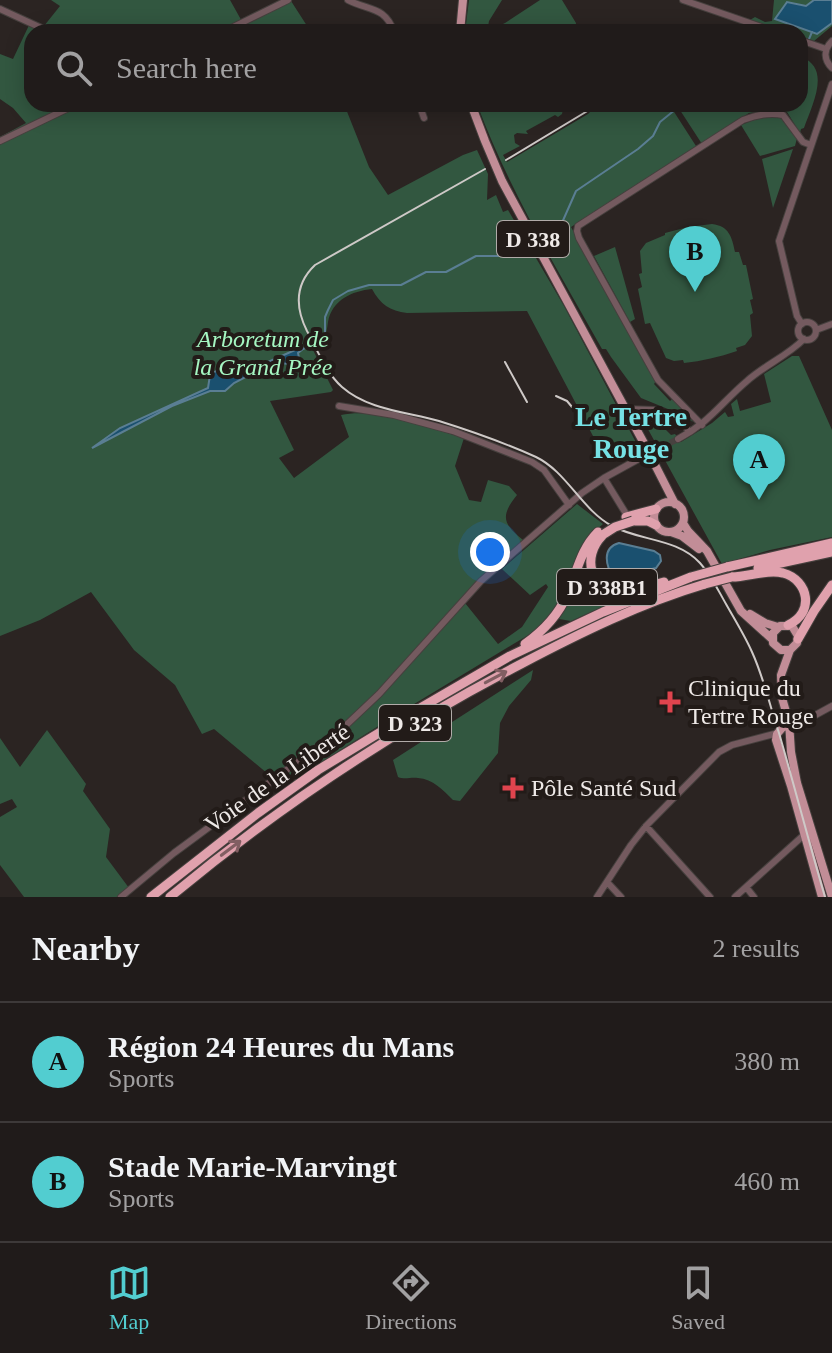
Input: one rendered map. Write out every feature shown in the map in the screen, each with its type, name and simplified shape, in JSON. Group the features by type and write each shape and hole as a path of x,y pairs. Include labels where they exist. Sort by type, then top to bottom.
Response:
{"highway":[{"path":"510,656 545,629 555,615 589,542 613,522 658,507"},
{"path":"629,518 656,525"},
{"name":"D 338B1","path":"601,533 590,563 594,575 612,590 628,591 691,577"},
{"name":"Voie de la Liberté","path":"151,897 318,770 510,656 603,612 691,577 832,543"},
{"name":"Voie de la Liberté","path":"170,897 261,825 321,783 454,700 545,651 650,603 705,584 766,566 832,552"},
{"path":"732,577 776,572 796,581 804,591 805,610 801,618 783,626"},
{"path":"798,639 832,585"}],"main road":[{"path":"461,24 463,0"},
{"name":"D 338","path":"474,112 502,181 675,504"},
{"name":"D 338","path":"658,507 663,492 661,477"},
{"path":"712,560 682,536 662,531 654,517 658,507 668,502 682,510 683,523 707,551 746,617 772,639"},
{"path":"671,532 683,523"},
{"path":"733,597 758,620 783,626 795,630 798,639 795,646 785,651 778,649 772,639 773,632 783,626"},
{"path":"778,649 777,691 787,722"},
{"path":"790,650 780,688 808,833"},
{"path":"777,736 787,722"},
{"path":"777,736 785,737 791,752"},
{"path":"777,736 791,786 832,897"},
{"path":"822,897 825,880"}],"street":[{"path":"239,24 288,0"},
{"path":"349,0 382,13 391,24"},
{"path":"683,0 753,24"},
{"path":"0,9 33,24"},
{"path":"832,41 826,49 826,59 832,68"},
{"path":"808,43 826,49"},
{"path":"802,324 797,316 779,241 832,84"},
{"path":"0,141 60,112"},
{"path":"422,112 424,118"},
{"path":"702,425 658,380 579,238 578,226 751,117 770,113 783,115 803,142 811,145"},
{"path":"802,324 809,322 816,330"},
{"path":"802,324 799,332 804,339"},
{"path":"678,439 702,425 762,368 804,339 811,339 816,330 832,324"},
{"path":"339,406 394,415 453,431 532,462 544,470 569,505"},
{"path":"625,409 655,410 680,421 690,432"},
{"path":"634,426 636,417 645,410"},
{"path":"121,897 174,853 342,729 379,694 481,581 604,478 647,454"},
{"path":"604,478 629,518"},
{"path":"787,722 809,719 832,706"},
{"path":"787,722 809,719"},
{"path":"597,897 646,826 725,747 777,736"},
{"path":"646,826 710,897"},
{"path":"735,897 808,833"},
{"path":"607,882 621,897"},
{"path":"746,887 754,897"}],"green space":[{"path":"51,0 230,0 243,24 46,24 60,6"},
{"path":"469,0 502,0 488,24 466,24"},
{"path":"540,0 562,0 576,23 576,24 503,24"},
{"path":"774,0 814,0 806,6 832,26 814,41 808,39 808,24 762,24 750,20 755,17 765,22 772,21"},
{"path":"291,1 306,24 246,24"},
{"name":"Arboretum de la Grand Prée","path":"24,36 24,112 347,112 369,167 388,195 477,150 488,174 487,200 496,195 503,212 508,210 564,306 640,450 639,456 628,461 615,453 610,458 593,436 527,311 407,313 386,306 372,289 357,292 338,302 330,314 324,338 313,350 333,390 270,401 294,450 279,458 294,478 349,437 341,415 387,416 464,438 455,466 469,500 481,502 488,480 509,486 517,495 506,519 511,529 523,540 461,598 498,644 522,627 548,587 546,584 530,595 502,569 577,504 603,524 587,541 576,560 557,605 535,631 315,766 280,784 214,729 202,734 175,685 134,650 91,592 40,620 0,636 0,137 26,123 0,99 0,54 13,59"},
{"path":"808,61 816,70 817,88 804,128 800,133 787,112 808,112"},
{"path":"480,112 562,112 526,131 528,134 514,135 515,143 520,146 503,155 507,162 590,112 674,112 696,146 571,227 656,381 654,384 670,401 673,398 693,422 641,398 606,349 602,349 551,259"},
{"path":"681,112 755,112 749,113 702,144"},
{"path":"770,116 781,117 797,138 795,146 760,156 741,125"},
{"path":"793,149 773,208 762,159"},
{"path":"712,224 729,233 735,252 739,252 743,265 746,265 753,299 750,300 752,336 745,345 736,348 737,351 691,362 674,361 666,358 650,323 645,324 638,289 642,287 640,251 646,243 665,233"},
{"path":"615,247 635,319 630,322 594,256"},
{"path":"792,356 799,356 832,430 832,537 722,564 644,422 652,416 681,442 725,412 728,417 734,416 731,404 737,399 740,411 771,402 764,374"},
{"path":"584,568 596,590 613,602 571,621 559,619 568,604 580,569"},
{"path":"533,670 531,680 509,706 500,723 498,753 460,801 453,800 428,780 398,777 393,760"},
{"path":"47,730 86,784 83,791 110,829 106,857 132,892 125,897 24,897 0,865 0,817 17,807 12,799 0,804 0,738 20,767"}],"water":[{"path":"814,0 832,0 832,23 817,34 808,31 808,24 789,24 775,19 787,2 806,6"},
{"path":"303,349 298,353 298,366 277,362 234,383 225,391 210,391 172,406 92,448 120,428 208,388 210,375 219,369 234,377"},
{"path":"619,543 654,551 660,555 661,561 656,568 614,579 607,563 607,553"}],"waterway":[{"path":"809,39 812,32"},
{"path":"542,241 561,225 576,191 638,149 672,112"},
{"path":"303,349 323,339 325,317 333,300 348,291 369,285 401,285 426,272 446,272 476,256 509,256 527,245"}],"tunnel":[{"path":"646,455 678,439"}],"tram line":[{"path":"506,160 586,112"},
{"path":"485,169 315,265 308,272 299,296 300,313 307,331 331,375 352,395 388,409 463,429 536,457 557,472 601,519 623,531 669,544 700,563 743,634 760,672 825,897"},
{"path":"505,362 527,402"},
{"path":"556,396 572,407"}],"place":[{"name":"Stade Marie-Marvingt","path":"695,292"},
{"name":"Région 24 Heures du Mans","path":"759,500"},
{"name":"Clinique du Tertre Rouge","path":"670,702"},
{"name":"Pôle Santé Sud","path":"513,788"}],"district":[{"name":"Le Tertre Rouge","path":"631,432"}]}
